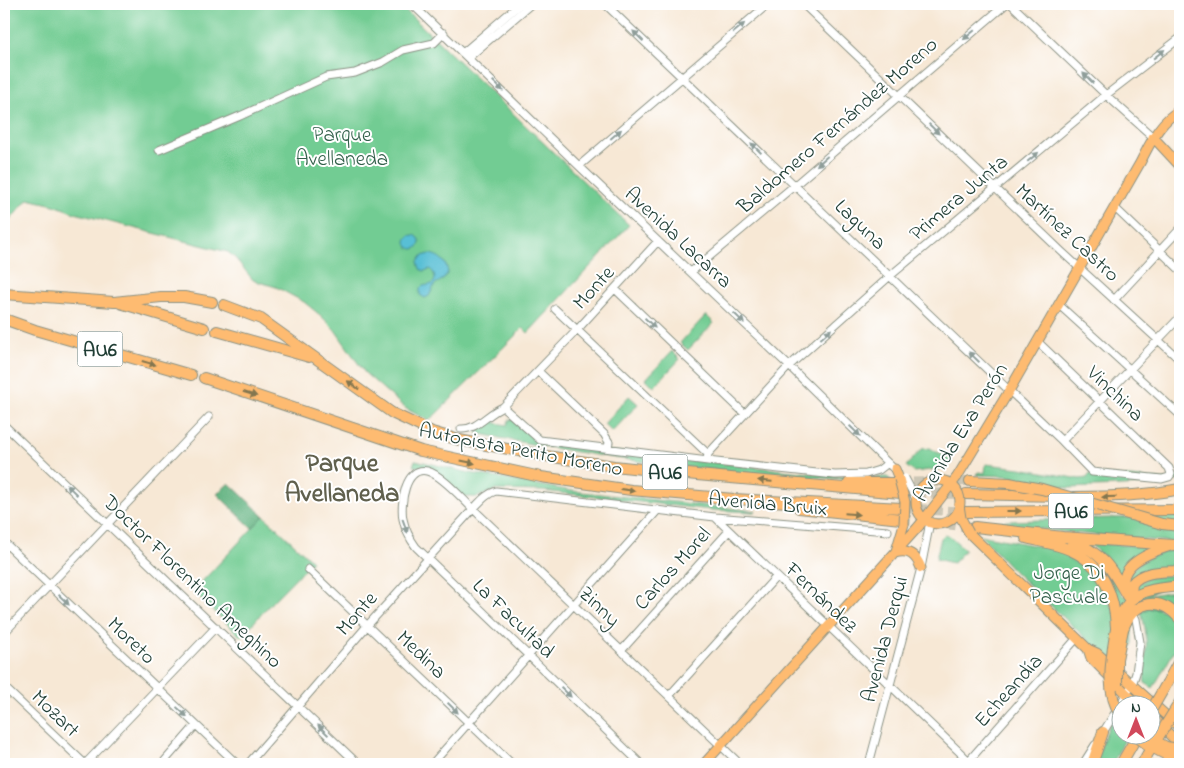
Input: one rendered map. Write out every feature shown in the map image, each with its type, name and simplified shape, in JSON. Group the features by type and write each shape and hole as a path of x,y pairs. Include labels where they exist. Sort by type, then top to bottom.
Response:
{"highway":[{"name":"AU6","path":"4,294 114,302 184,297 212,302"},
{"name":"AU6","path":"114,302 204,328"},
{"name":"Autopista Perito Moreno","path":"224,305 261,319 392,413 432,432 459,440 614,466 901,493"},
{"name":"AU6","path":"4,319 34,330 191,375"},
{"name":"Autopista Perito Moreno","path":"217,331 317,359"},
{"name":"Autopista Perito Moreno","path":"204,378 421,451 541,477 632,490 734,499 902,508"},
{"path":"800,484 900,480"},
{"path":"970,481 1009,483 1042,489 1162,524 1180,526"},
{"name":"AU6","path":"966,494 1107,497 1158,493 1180,489"},
{"path":"734,499 902,522"},
{"name":"AU6","path":"962,508 1179,510"},
{"path":"972,530 996,530 1063,537 1178,544"},
{"path":"996,530 1072,550 1083,557 1101,575 1114,603 1119,629 1116,671 1119,696"},
{"path":"1063,537 1090,549 1107,563 1128,595"},
{"path":"1128,595 1132,584 1139,578 1155,573 1180,571"},
{"path":"1113,696 1109,669 1123,610 1138,595 1153,589 1180,586"},
{"path":"1119,629 1138,607 1146,604 1159,604 1168,607 1180,619"},
{"path":"1160,696 1178,663 1180,651"},
{"path":"1142,764 1180,702"},
{"path":"1092,764 1103,732"},
{"path":"1162,744 1180,749"},
{"path":"1121,764 1131,746"},
{"path":"1150,746 1180,762"}],"main road":[{"name":"Avenida Eva Perón","path":"704,764 895,553 926,524 1009,391 1153,137 1161,125 1180,110"},
{"path":"1153,137 1180,166"},
{"path":"892,466 900,480 905,502 895,553 904,551 911,553 921,568"},
{"path":"962,508 946,522 926,524 917,508 916,499 921,488 929,482 939,480 951,485 958,493 962,508 961,518 972,530 1088,649 1097,653 1180,728"},
{"path":"946,522 972,530"},
{"path":"1128,595 1124,579 1131,566 1149,554 1178,544"},
{"path":"1088,649 1092,658 1127,694"},
{"path":"1162,727 1180,744"}],"street":[{"name":"Avenida Lacarra","path":"412,4 892,466"},
{"path":"466,55 520,4"},
{"path":"466,55 531,4"},
{"name":"Laguna","path":"605,4 1062,441 1092,472"},
{"path":"579,166 768,4"},
{"name":"Martínez Castro","path":"803,4 1114,300 1180,360"},
{"name":"Baldomero Fernández Moreno","path":"691,272 1006,4"},
{"path":"1011,4 1153,137"},
{"path":"159,150 326,77 355,72 383,62 403,50 434,43 444,33"},
{"name":"Primera Junta","path":"708,457 744,414 789,366 890,276 1106,95 1180,38"},
{"path":"1114,207 1180,270"},
{"path":"1114,300 1180,229"},
{"name":"Monte","path":"461,429 472,428 490,412 503,407 577,330 658,241"},
{"path":"614,289 744,414"},
{"path":"1058,304 1180,415"},
{"path":"555,309 708,457"},
{"path":"1062,441 1180,317"},
{"name":"Vinchina","path":"1037,341 1171,471 1169,477 1162,479 1092,472"},
{"path":"538,371 604,434 609,442 608,448"},
{"path":"503,407 540,440 708,457 808,472 855,475 892,466"},
{"path":"4,633 209,417"},
{"name":"Doctor Florentino Ameghino","path":"4,425 358,764"},
{"name":"Zinny","path":"410,479 415,472 421,470 435,475 474,509 740,764"},
{"name":"La Facultad","path":"410,479 402,507 403,522 411,540 428,559 641,764"},
{"path":"900,480 916,499"},
{"name":"Monte","path":"248,764 367,626 474,509 488,495 496,491"},
{"name":"Avenida Bruix","path":"496,491 715,517 888,531"},
{"path":"432,764 658,510"},
{"name":"Fernández","path":"715,517 728,532 968,763"},
{"name":"Avenida Derqui","path":"869,764 921,568 926,524"},
{"name":"Carlos Morel","path":"621,651 728,532"},
{"name":"Moreto","path":"4,542 237,764"},
{"name":"Medina","path":"308,569 512,764"},
{"path":"669,696 776,577"},
{"path":"1083,764 1132,685 1136,673 1140,642 1136,619"},
{"path":"85,764 216,628"},
{"name":"Echeandía","path":"968,763 1077,638"},
{"name":"Mozart","path":"4,687 85,764"},
{"path":"162,764 196,725"}],"green space":[{"name":"Parque Avellaneda","path":"4,4 399,4 629,225 528,333 523,328 429,421 405,408 365,373 335,330 320,315 304,302 276,287 253,280 228,252 28,199 4,227"},
{"path":"706,315 714,323 688,350 680,343"},
{"path":"672,351 680,359 654,387 646,379"},
{"path":"629,396 638,404 612,432 604,424"},
{"path":"492,417 495,417 495,423 507,425 509,420 513,419 538,443 854,478 887,477 891,480 787,476 682,467 579,452 476,433"},
{"path":"930,448 952,461 946,468 914,472 906,466 922,449"},
{"path":"415,460 470,473 572,491 756,511 711,510 543,491 496,490 477,497 468,497 460,495 428,469 413,466"},
{"path":"986,464 1080,479 1087,478 1090,474 1168,480 1180,475 1180,480 1146,485 1068,488 1007,476 977,475 978,472 985,473"},
{"path":"229,483 264,516 252,528 217,494"},
{"path":"264,516 312,561 241,637 193,591"},
{"path":"1180,516 1180,539 1171,542 1026,527 975,524 974,522"},
{"path":"944,535 950,536 965,550 953,563 936,559 941,538"},
{"name":"Jorge Di Pascuale","path":"980,535 1054,549 1078,558 1096,574 1111,606 1132,621 1132,645 1129,656 1121,661 1107,656 1094,646 1015,572"},
{"path":"1052,539 1065,541 1101,561 1124,597 1137,584 1149,578 1180,575 1180,583 1171,583 1119,609 1116,595 1107,577"},
{"path":"1090,543 1154,547 1126,566 1120,577"},
{"path":"1180,549 1180,568 1128,582 1130,574 1140,563 1146,559"},
{"path":"1180,590 1180,613 1173,606 1127,612 1143,596"},
{"path":"1152,608 1160,609 1172,616 1176,621 1179,634 1176,648 1153,688 1145,683 1146,641 1141,612"},
{"path":"1112,720 1112,746 1122,746 1112,764 1094,764"}],"water":[{"path":"410,235 416,235 420,242 416,249 410,249 406,245 406,239"},
{"path":"430,254 442,260 448,272 444,279 435,284 429,296 425,298 420,295 420,289 423,286 432,284 435,276 430,269 424,271 420,269 418,262 422,256"}],"tunnel":[{"path":"898,483 970,481"},
{"path":"901,493 966,494"},
{"path":"902,508 965,512"},
{"path":"901,519 972,527"}],"district":[{"name":"Parque Avellaneda","path":"342,477"}]}
